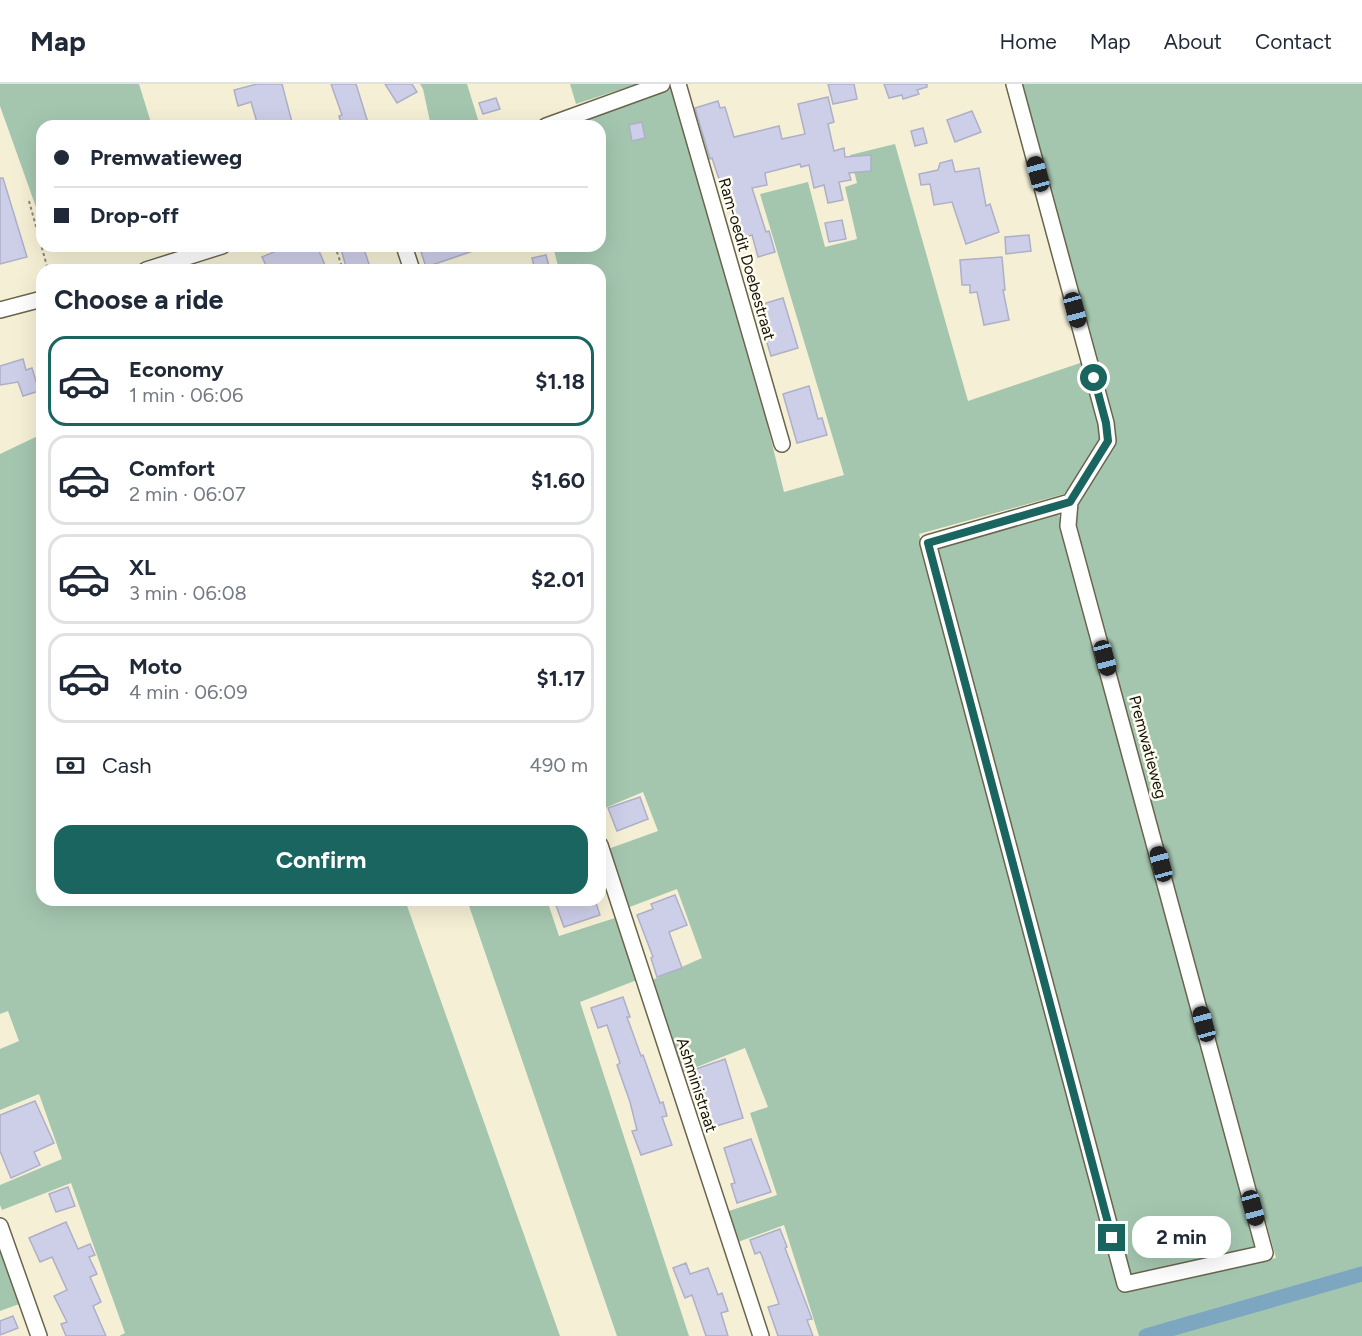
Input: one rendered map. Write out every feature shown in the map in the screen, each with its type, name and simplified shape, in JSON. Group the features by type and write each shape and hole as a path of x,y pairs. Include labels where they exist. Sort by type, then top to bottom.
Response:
{"street":[{"path":"563,120 662,84"},
{"name":"Ram-oedit Doebestraat","path":"678,84 782,444"},
{"path":"1014,84 1106,423 1108,441 1070,502"},
{"path":"165,264 203,252"},
{"path":"0,310 36,301"},
{"name":"Premwatieweg","path":"1070,502 1068,526 1265,1253 1125,1284 928,543 1070,502"},
{"name":"Ashministraat","path":"606,863 761,1336"},
{"path":"0,1226 39,1336"}],"path":[{"path":"28,201 36,229"}],"green space":[{"path":"0,84 139,84 150,120 36,120 36,207 0,106"},
{"path":"420,84 467,84 478,120 430,120"},
{"path":"570,84 637,84 576,104"},
{"path":"1019,84 1362,84 1362,1336 819,1336 784,1225 738,1242 726,1212 777,1195 750,1113 768,1107 745,1048 679,1074 650,981 702,958 677,889 627,908 608,849 658,831 643,792 606,807 606,264 558,264 554,252 606,252 606,120 581,120 672,87 740,315 784,492 844,475 760,194 808,182 825,247 857,239 845,187 857,183 850,155 895,144 968,401 1083,362 1100,429 1101,443 1083,474 1064,494 919,534 1120,1290 1276,1258 1073,524 1076,510 1114,439"},
{"path":"36,437 36,906 407,906 560,1336 119,1336 125,1333 71,1183 2,1210 0,1185 62,1159 39,1094 0,1110 0,1049 19,1041 8,1011 0,1014 0,454"},
{"path":"1058,512 1258,1249 1129,1277 936,546"},
{"path":"469,906 549,906 559,936 615,918 637,980 580,1002 689,1336 617,1336"},
{"path":"4,1252 22,1303 0,1311 0,1253"}],"building":[{"path":"257,84 282,84 291,120 256,120 251,102 238,106 234,90"},
{"path":"331,84 356,84 367,120 340,120 339,116 342,115"},
{"path":"385,84 412,84 417,92 397,103"},
{"path":"828,84 854,84 857,99 833,104"},
{"path":"884,84 927,84 927,87 917,90 919,94 903,99 902,95 889,98"},
{"path":"828,97 834,122 828,124 834,151 844,148 845,157 871,155 871,171 849,173 851,180 839,182 843,200 828,203 824,185 814,188 809,165 801,167 800,164 765,173 767,185 752,188 775,252 758,257 752,235 739,239 712,158 710,159 695,108 718,101 720,108 725,107 734,137 779,126 782,139 805,134 798,104"},
{"path":"496,98 500,109 483,114 479,103"},
{"path":"972,111 981,132 955,142 947,120"},
{"path":"642,122 645,138 632,141 629,125"},
{"path":"923,128 927,143 915,146 911,131"},
{"path":"952,160 955,172 979,168 986,206 990,204 999,232 966,244 952,202 934,205 930,184 921,185 919,174 938,170 940,163"},
{"path":"0,178 3,178 27,257 0,264"},
{"path":"842,220 846,239 829,242 825,223"},
{"path":"1029,235 1031,251 1006,254 1005,237"},
{"path":"274,252 320,252 324,264 265,264 262,257"},
{"path":"342,252 365,252 369,264 345,264"},
{"path":"421,252 470,252 435,264 425,264"},
{"path":"546,255 548,264 534,264 532,258"},
{"path":"1002,257 1005,290 1003,290 1009,320 984,325 977,292 970,293 970,285 962,285 960,260"},
{"path":"783,298 798,348 771,356 756,306"},
{"path":"23,359 26,370 32,368 36,392 23,396 18,382 0,385 0,366"},
{"path":"809,386 818,419 822,418 827,435 797,443 783,394"},
{"path":"640,797 648,819 617,831 608,808"},
{"path":"675,895 687,925 669,932 682,968 657,977 651,958 653,957 637,915 653,909 651,904"},
{"path":"556,906 597,906 600,915 564,927"},
{"path":"623,997 630,1017 627,1017 641,1056 643,1055 660,1103 663,1102 667,1116 662,1117 672,1145 641,1155 632,1131 637,1130 617,1065 620,1063 607,1025 598,1028 591,1008"},
{"path":"725,1059 743,1118 713,1127 693,1070"},
{"path":"35,1101 54,1143 34,1152 40,1165 11,1178 0,1151 0,1115"},
{"path":"751,1139 771,1192 737,1203 731,1184 735,1183 724,1148"},
{"path":"68,1187 75,1206 56,1212 49,1194"},
{"path":"66,1222 78,1249 90,1244 95,1255 89,1257 97,1274 90,1277 101,1302 93,1306 106,1336 66,1336 61,1324 67,1322 54,1296 67,1290 52,1257 40,1262 29,1238"},
{"path":"780,1229 812,1319 807,1320 813,1336 778,1336 768,1307 779,1304 762,1256 760,1252 755,1254 750,1240"},
{"path":"686,1263 690,1274 708,1268 718,1295 722,1293 728,1311 721,1313 728,1336 706,1336 692,1295 685,1298 673,1268"},
{"path":"13,1316 18,1328 0,1335 0,1321"}],"waterway":[{"path":"1146,1336 1362,1274"}],"route":[{"path":"1094,378 1106,423 1108,441 1070,502 928,543 1112,1238"}]}
